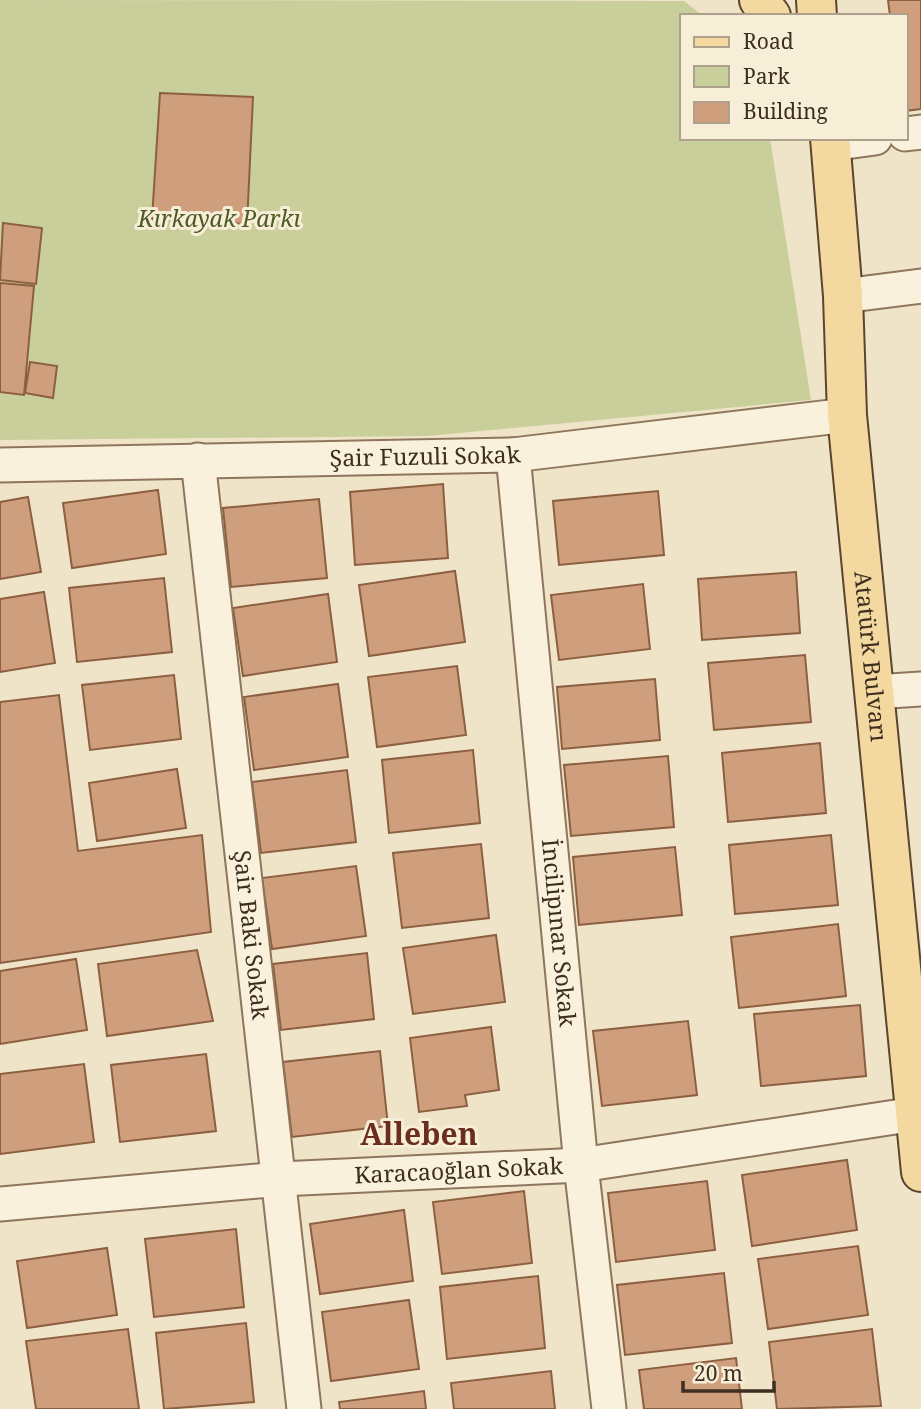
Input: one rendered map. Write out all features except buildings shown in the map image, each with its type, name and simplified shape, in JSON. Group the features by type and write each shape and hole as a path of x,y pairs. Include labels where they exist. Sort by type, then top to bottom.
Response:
{"main road":[{"name":"Atatürk Bulvarı","path":"830,141 843,296 847,415 874,692 911,979 915,1114 921,1172"}],"street":[{"path":"843,296 921,286"},
{"name":"Şair Fuzuli Sokak","path":"0,465 513,455 847,415"},
{"name":"İncilipınar Sokak","path":"513,455 581,1166 609,1409"},
{"name":"Şair Baki Sokak","path":"198,460 304,1409"},
{"path":"874,692 921,689"},
{"name":"Karacaoğlan Sokak","path":"0,1204 280,1179 581,1166 915,1114"}],"green space":[{"name":"Kırkayak Parkı","path":"0,0 684,1 700,14 680,14 680,140 770,140 811,400 428,436 0,440"}],"district":[{"name":"Alleben","path":"419,1135"}]}
